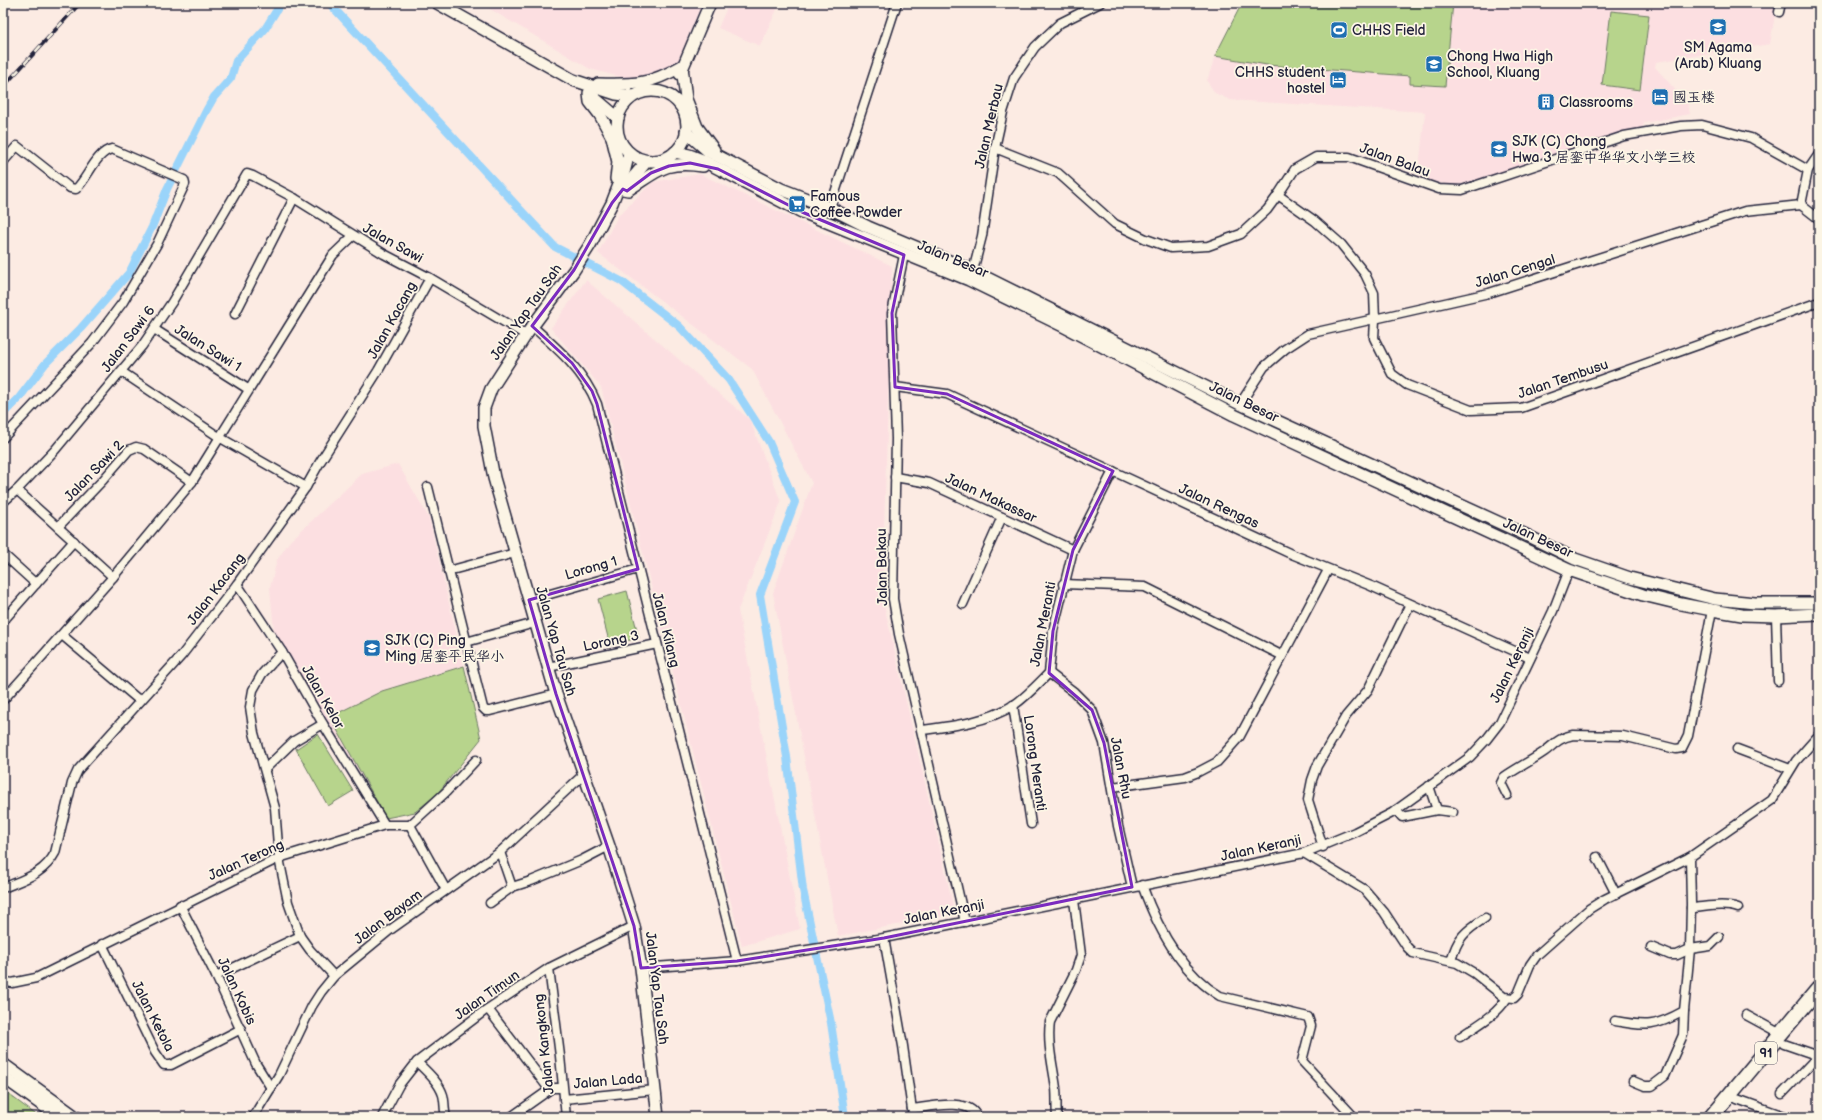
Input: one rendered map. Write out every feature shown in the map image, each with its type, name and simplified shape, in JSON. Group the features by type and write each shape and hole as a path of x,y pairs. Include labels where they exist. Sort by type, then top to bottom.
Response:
{"highway":[{"name":"91","path":"1711,1117 1782,1039 1819,988"},
{"path":"1722,1117 1782,1039 1819,1002"}],"main road":[{"path":"437,3 591,90 618,118"},
{"path":"674,99 682,67 710,3"},
{"path":"682,67 653,81 620,85 597,84 591,90 590,102 612,137 618,162 616,178 620,187 628,190 651,173 674,165 690,163 721,164"},
{"path":"658,92 682,67"},
{"path":"682,67 684,91 694,118 703,136 721,164"},
{"path":"591,90 633,96 646,92 658,92 674,99 684,114 686,132 683,143 676,152 662,160 647,161 637,158 622,146 616,127 621,108 633,96"},
{"name":"Jalan Besar","path":"686,132 721,164 802,212 904,255 969,280 1063,326 1234,414 1569,570 1643,595 1712,610 1776,616 1819,614"},
{"name":"Jalan Besar","path":"676,152 721,164 830,208 868,227 973,271 1240,404 1575,558 1630,578 1715,599 1755,603 1819,603"},
{"name":"Jalan Yap Tau Sah","path":"629,153 620,187 590,245 574,270 529,330 491,389 484,408 484,426 494,478 556,694 609,846 634,926 641,968 658,1117"},
{"name":"Jalan Yap Tau Sah","path":"620,187 647,161"},
{"path":"3,1064 76,1117"},
{"path":"3,1077 59,1117"}],"street":[{"path":"830,208 897,3"},
{"name":"Jalan Merbau","path":"973,271 982,236 995,148 1003,112 1014,78 1035,47 1060,23 1100,3"},
{"path":"1779,12 1781,3"},
{"name":"Jalan Balau","path":"995,148 1058,173 1115,224 1146,239 1171,248 1208,246 1241,234 1267,210 1294,169 1316,157 1349,157 1439,189 1462,190 1624,136 1682,126 1702,125 1750,138 1808,170"},
{"path":"3,162 17,146 49,172 76,189 82,184 103,152 112,149 184,181 183,188 156,244 123,302 92,343 3,438"},
{"path":"1819,154 1808,170 1801,205 1819,219"},
{"name":"Jalan Sawi","path":"249,174 294,198 353,236 529,330"},
{"name":"Jalan Sawi 6","path":"3,502 17,490 55,450 122,372 154,329 244,176 249,174"},
{"name":"Jalan Tembusu","path":"1278,195 1315,221 1341,244 1365,274 1374,293 1374,338 1392,374 1407,385 1471,410 1521,408 1819,302"},
{"path":"235,314 294,198"},
{"name":"Jalan Cengal","path":"1240,404 1264,367 1285,349 1308,334 1489,293 1745,211 1801,205"},
{"path":"3,700 62,636 192,482 248,389 333,255 353,236"},
{"name":"Jalan Bakau","path":"904,255 892,313 895,387 893,599 899,634 965,922"},
{"name":"Jalan Kacang","path":"3,888 34,875 51,861 55,853 72,783 78,770 182,655 237,584 306,487 320,462 378,371 430,278"},
{"name":"Jalan Sawi 1","path":"154,329 248,389"},
{"name":"Jalan Kilang","path":"529,330 572,363 592,391 597,404 737,961"},
{"path":"122,372 219,437 306,487"},
{"name":"Jalan Rengas","path":"895,387 947,394 1328,570 1371,586 1530,658"},
{"name":"Jalan Sawi 2","path":"58,527 104,480 129,450 136,447 144,449 192,482"},
{"name":"Jalan Meranti","path":"922,730 964,724 1013,705 1049,673 1053,631 1063,584 1073,550 1113,471"},
{"name":"Jalan Makassar","path":"895,477 929,483 1073,550"},
{"path":"428,487 483,708 486,711 490,711 556,694"},
{"path":"17,490 113,577"},
{"path":"963,604 1002,517"},
{"path":"3,621 74,541"},
{"path":"448,571 515,553"},
{"path":"3,554 36,584"},
{"name":"Lorong 1","path":"528,600 638,569"},
{"path":"1112,786 1186,777 1217,762 1240,736 1328,570"},
{"name":"Jalan Keranji","path":"737,961 799,950 884,938 1142,885 1304,854 1375,822 1396,810 1470,756 1486,740 1500,722 1553,611 1569,570"},
{"name":"Jalan Kelor","path":"237,584 282,652 323,724 386,825"},
{"path":"1063,584 1145,587 1282,655"},
{"path":"1323,846 1308,800 1312,780 1317,766 1346,716 1368,690 1410,604"},
{"path":"1507,795 1501,783 1504,776 1546,751 1558,740 1573,734 1623,736 1676,749 1682,748 1688,736 1712,610"},
{"path":"1776,616 1778,681"},
{"path":"466,642 535,623"},
{"path":"62,636 140,702"},
{"name":"Lorong 3","path":"548,667 657,644"},
{"path":"282,652 262,674 253,690 250,707 254,733 275,808 279,858 288,902 300,936 310,950 334,976"},
{"name":"Jalan Rhu","path":"1049,673 1074,692 1092,710 1104,743 1118,826 1132,887"},
{"name":"Lorong Meranti","path":"1013,705 1031,824"},
{"path":"265,769 294,741 323,724"},
{"path":"1304,854 1365,890 1384,912 1407,947 1413,952 1451,961 1466,967 1506,998 1514,998 1518,994 1530,965 1537,955 1589,910 1616,894 1690,857 1772,800 1790,769 1819,735"},
{"path":"1737,749 1790,769"},
{"path":"446,890 410,825 446,792 476,760"},
{"name":"Jalan Bayam","path":"253,1117 271,1088 312,1006 334,976 390,930 500,852 583,775"},
{"path":"1429,786 1437,810"},
{"path":"1396,810 1402,817 1437,810 1453,812"},
{"name":"Jalan Terong","path":"3,981 12,983 36,978 180,905 279,858 386,825 410,825"},
{"path":"490,903 512,887 582,860 609,846"},
{"path":"500,852 512,887"},
{"path":"1597,857 1616,894"},
{"path":"1633,1081 1645,1086 1652,1086 1665,1076 1683,1035 1690,949 1690,857"},
{"path":"1142,885 1151,909 1170,945 1198,980 1208,989 1220,996 1308,1017 1311,1026 1302,1061 1354,1117"},
{"path":"1057,1117 1056,1090 1050,1056 1048,1030 1050,1022 1076,970 1081,955 1074,900"},
{"name":"Jalan Kobis","path":"180,905 216,976 256,1064 271,1088"},
{"path":"1691,908 1728,905 1738,908"},
{"path":"1451,961 1458,941 1473,926 1485,918"},
{"name":"Jalan Timun","path":"382,1117 399,1085 417,1062 488,1009 548,968 634,926"},
{"path":"216,976 300,936"},
{"path":"1651,947 1670,955 1677,955 1690,949 1710,946 1719,937"},
{"path":"884,938 913,1113 961,1105 969,1107 976,1117"},
{"name":"Jalan Ketola","path":"102,944 155,1052 164,1065 171,1065 241,1029"},
{"path":"641,968 737,961"},
{"name":"Jalan Kangkong","path":"548,968 560,1056 566,1117"},
{"path":"1460,1037 1489,1016 1503,1003 1506,998"},
{"path":"488,1009 549,1089"},
{"path":"1616,1020 1644,1026 1663,1021 1684,1011"},
{"path":"1746,1015 1782,1039 1819,1056 1782,1094"},
{"path":"417,1062 439,1086 444,1102 446,1117"},
{"path":"511,1117 549,1089 562,1088"},
{"name":"Jalan Lada","path":"564,1098 655,1090"},
{"path":"1737,1099 1787,1117"}],"highlighted area":[{"path":"690,163 718,169 802,212 904,255 892,313 895,387 947,394 1113,471 1073,550 1053,631 1049,673 1092,710 1104,743 1132,887 884,938 737,961 641,968 634,926 556,694 529,600 638,569 597,404 592,391 572,363 532,326 574,270 612,203 623,189 627,191 651,173 669,166"}],"shaded area":[{"path":"480,3 597,3 618,6 627,3 702,3 677,63 657,72 628,79 590,69"},
{"path":"729,3 780,3 760,46 718,28"},
{"name":"Chong Hwa High School, Kluang","path":"1242,3 1777,3 1770,44 1656,62 1655,67 1688,104 1690,114 1644,123 1643,127 1467,183 1456,185 1438,183 1418,178 1425,112 1230,100 1215,93 1207,81 1215,56"},
{"path":"700,174 892,266 882,596 955,914 838,936 773,593 812,483 752,369 598,253 618,216 653,182"},
{"path":"586,280 750,420 781,502 738,610 800,929 742,946 601,387 551,328"},
{"name":"SJK (C) Ping Ming 居銮平民华小","path":"398,464 429,518 481,739 437,794 415,812 384,819 274,631 270,588 277,560 290,541 362,474"}],"green space":[{"name":"CHHS Field","path":"1242,3 1453,3 1445,86 1410,84 1410,76 1267,65 1215,56"},
{"path":"1611,11 1649,15 1640,90 1602,85"},
{"path":"627,591 639,638 610,645 598,599"},
{"path":"464,666 481,739 437,794 415,812 386,818 330,717 382,691"},
{"path":"318,734 353,791 328,806 296,749"},
{"path":"3,1090 39,1117 3,1117"}],"waterway":[{"path":"3,414 19,398 45,364 81,328 129,273 152,227 167,189 206,111 214,97 231,78 236,61 265,29 281,3"},
{"path":"329,3 555,247 621,281 679,326 729,380 769,442 795,502 760,595 787,757 803,890 831,1023 845,1117"}],"railway":[{"path":"3,87 80,3"}],"place":[{"name":"SM Agama (Arab) Kluang","path":"1718,27"},
{"name":"CHHS Field","path":"1339,30"},
{"name":"Chong Hwa High School, Kluang","path":"1434,64"},
{"name":"CHHS student hostel","path":"1338,80"},
{"name":"國玉楼","path":"1660,97"},
{"name":"Classrooms","path":"1546,102"},
{"name":"SJK (C) Chong Hwa 3 居銮中华华文小学三校","path":"1499,149"},
{"name":"Famous Coffee Powder","path":"797,204"},
{"name":"SJK (C) Ping Ming 居銮平民华小","path":"372,648"}]}
